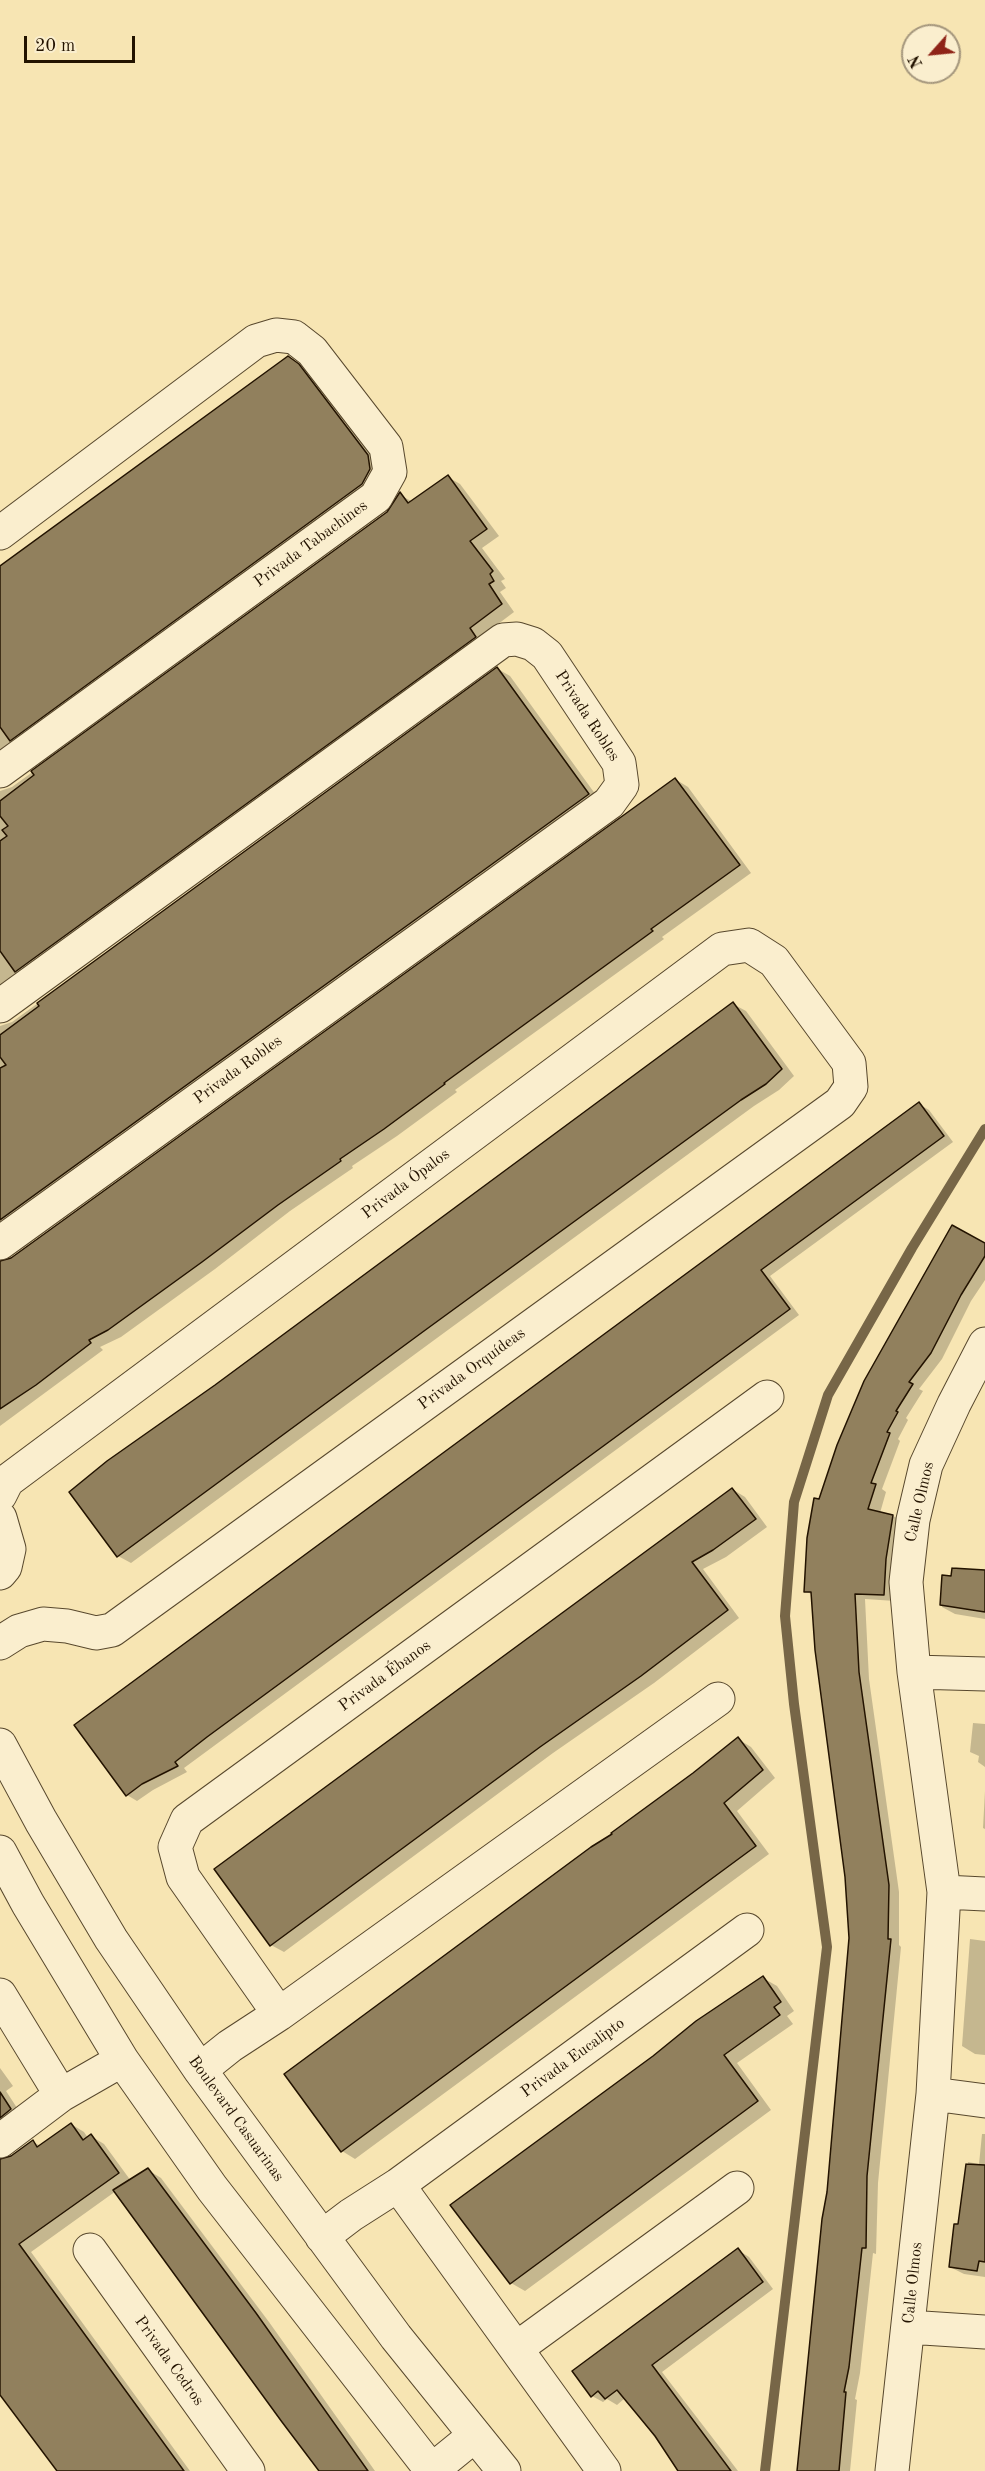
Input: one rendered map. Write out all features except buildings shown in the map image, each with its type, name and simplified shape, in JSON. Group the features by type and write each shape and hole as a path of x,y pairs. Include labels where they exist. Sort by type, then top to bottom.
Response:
{"street":[{"name":"Privada Tabachines","path":"0,533 256,341 276,334 294,337 312,351 386,447 390,472 376,497 0,771"},
{"name":"Privada Robles","path":"0,1006 503,640 517,639 533,644 547,655 619,763 622,785 609,803 0,1243"},
{"name":"Privada Ópalos","path":"0,1495 7,1481 722,949 749,945 774,961 810,1011"},
{"name":"Privada Orquídeas","path":"0,1643 19,1631 43,1624 96,1633 112,1630 840,1103 851,1087 849,1063 810,1011"},
{"name":"Calle Olmos","path":"892,2471 933,2094 944,1892 914,1672 906,1582 913,1520 926,1465 985,1344"},
{"name":"Privada Ébanos","path":"279,2014 183,1877 175,1847 187,1820 767,1397"},
{"path":"0,1518 9,1549 5,1567 0,1573"},
{"path":"914,1672 985,1674"},
{"path":"200,2070 230,2046 279,2014 718,1699"},
{"name":"Boulevard Casuarinas","path":"0,1745 41,1821 111,1939 200,2070 396,2337 504,2471"},
{"path":"0,1852 28,1904 122,2060 212,2188 432,2471 474,2436"},
{"path":"944,1892 985,1894"},
{"name":"Privada Eucalipto","path":"322,2238 747,1930"},
{"path":"0,1995 61,2095"},
{"path":"0,2141 61,2095 122,2060"},
{"path":"933,2094 985,2101"},
{"path":"398,2185 604,2471"},
{"path":"517,2348 737,2188"},
{"name":"Privada Cedros","path":"90,2250 248,2471"},
{"path":"908,2327 985,2332"}],"waterway":[{"path":"765,2471 827,1947 794,1704 785,1616 794,1502 828,1395 912,1248 985,1129"}]}
